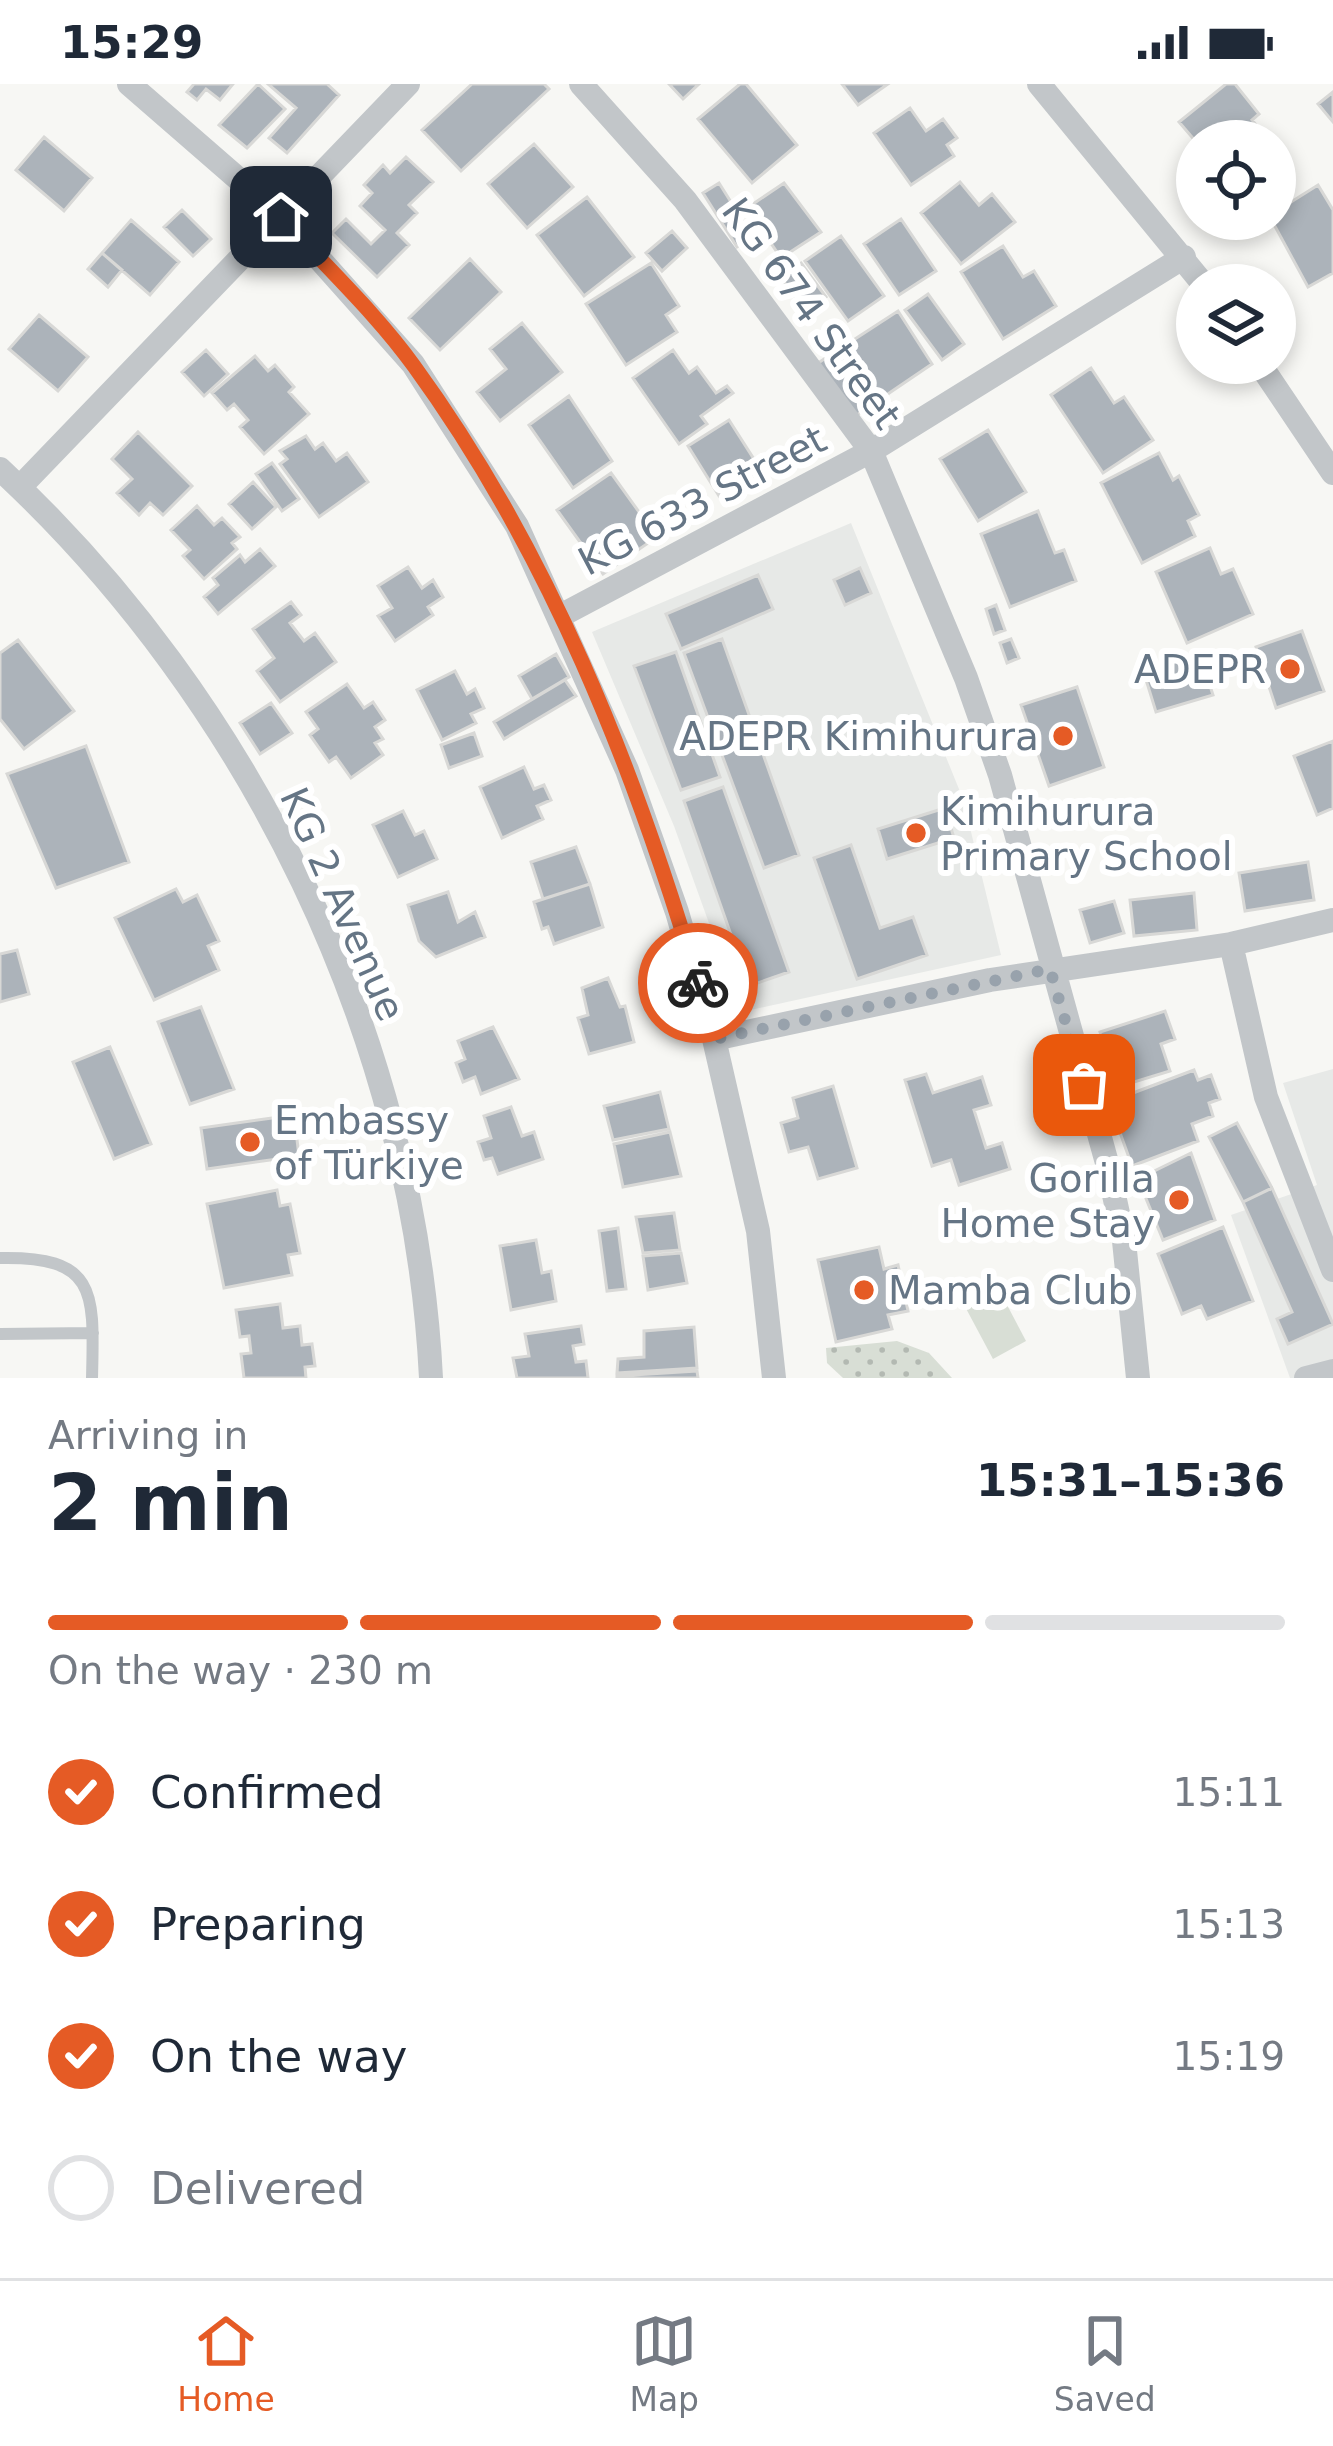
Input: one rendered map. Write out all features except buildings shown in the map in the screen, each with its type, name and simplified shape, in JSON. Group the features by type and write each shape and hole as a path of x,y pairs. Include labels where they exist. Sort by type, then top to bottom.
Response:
{"street":[{"path":"129,84 281,217 413,364 517,526 627,770 677,912 714,1039 758,1231 774,1378"},
{"path":"20,487 408,84"},
{"name":"KG 674 Street","path":"581,84 685,200 871,451 1000,776 1115,1202 1138,1378"},
{"path":"1040,84 1189,264"},
{"name":"KG 633 Street","path":"560,616 871,451 1184,257"},
{"path":"1273,384 1333,473"},
{"name":"KG 2 Avenue","path":"0,469 102,573 177,671 286,847 334,954 378,1071 407,1188 427,1300 430,1378"},
{"path":"714,1039 1050,969 1232,944 1333,920"},
{"path":"1232,944 1267,1097 1333,1270"},
{"path":"1306,1378 1333,1371"}],"lane":[{"path":"0,1258 40,1257 78,1274 88,1297 93,1333 92,1378"},
{"path":"0,1334 93,1333"}],"shaded area":[{"path":"851,523 963,799 1001,955 741,1012 674,826 592,632"},
{"path":"1333,1069 1333,1378 1290,1378 1231,1215 1317,1185 1283,1083"},
{"path":"996,1284 1026,1341 993,1359 962,1301"},
{"path":"897,1341 929,1353 952,1378 843,1378 827,1363 826,1348"}],"way so far":[{"path":"698,983 714,1039 1050,969 1084,1085"}],"place":[{"name":"ADEPR","path":"1290,669"},
{"name":"ADEPR Kimihurura","path":"1063,736"},
{"name":"Kimihurura Primary School","path":"916,833"},
{"name":"Embassy of Türkiye","path":"250,1142"},
{"name":"Gorilla Home Stay","path":"1179,1200"},
{"name":"Mamba Club","path":"864,1290"}],"route":[{"path":"281,217 413,364 517,526 627,770 698,983"}]}
